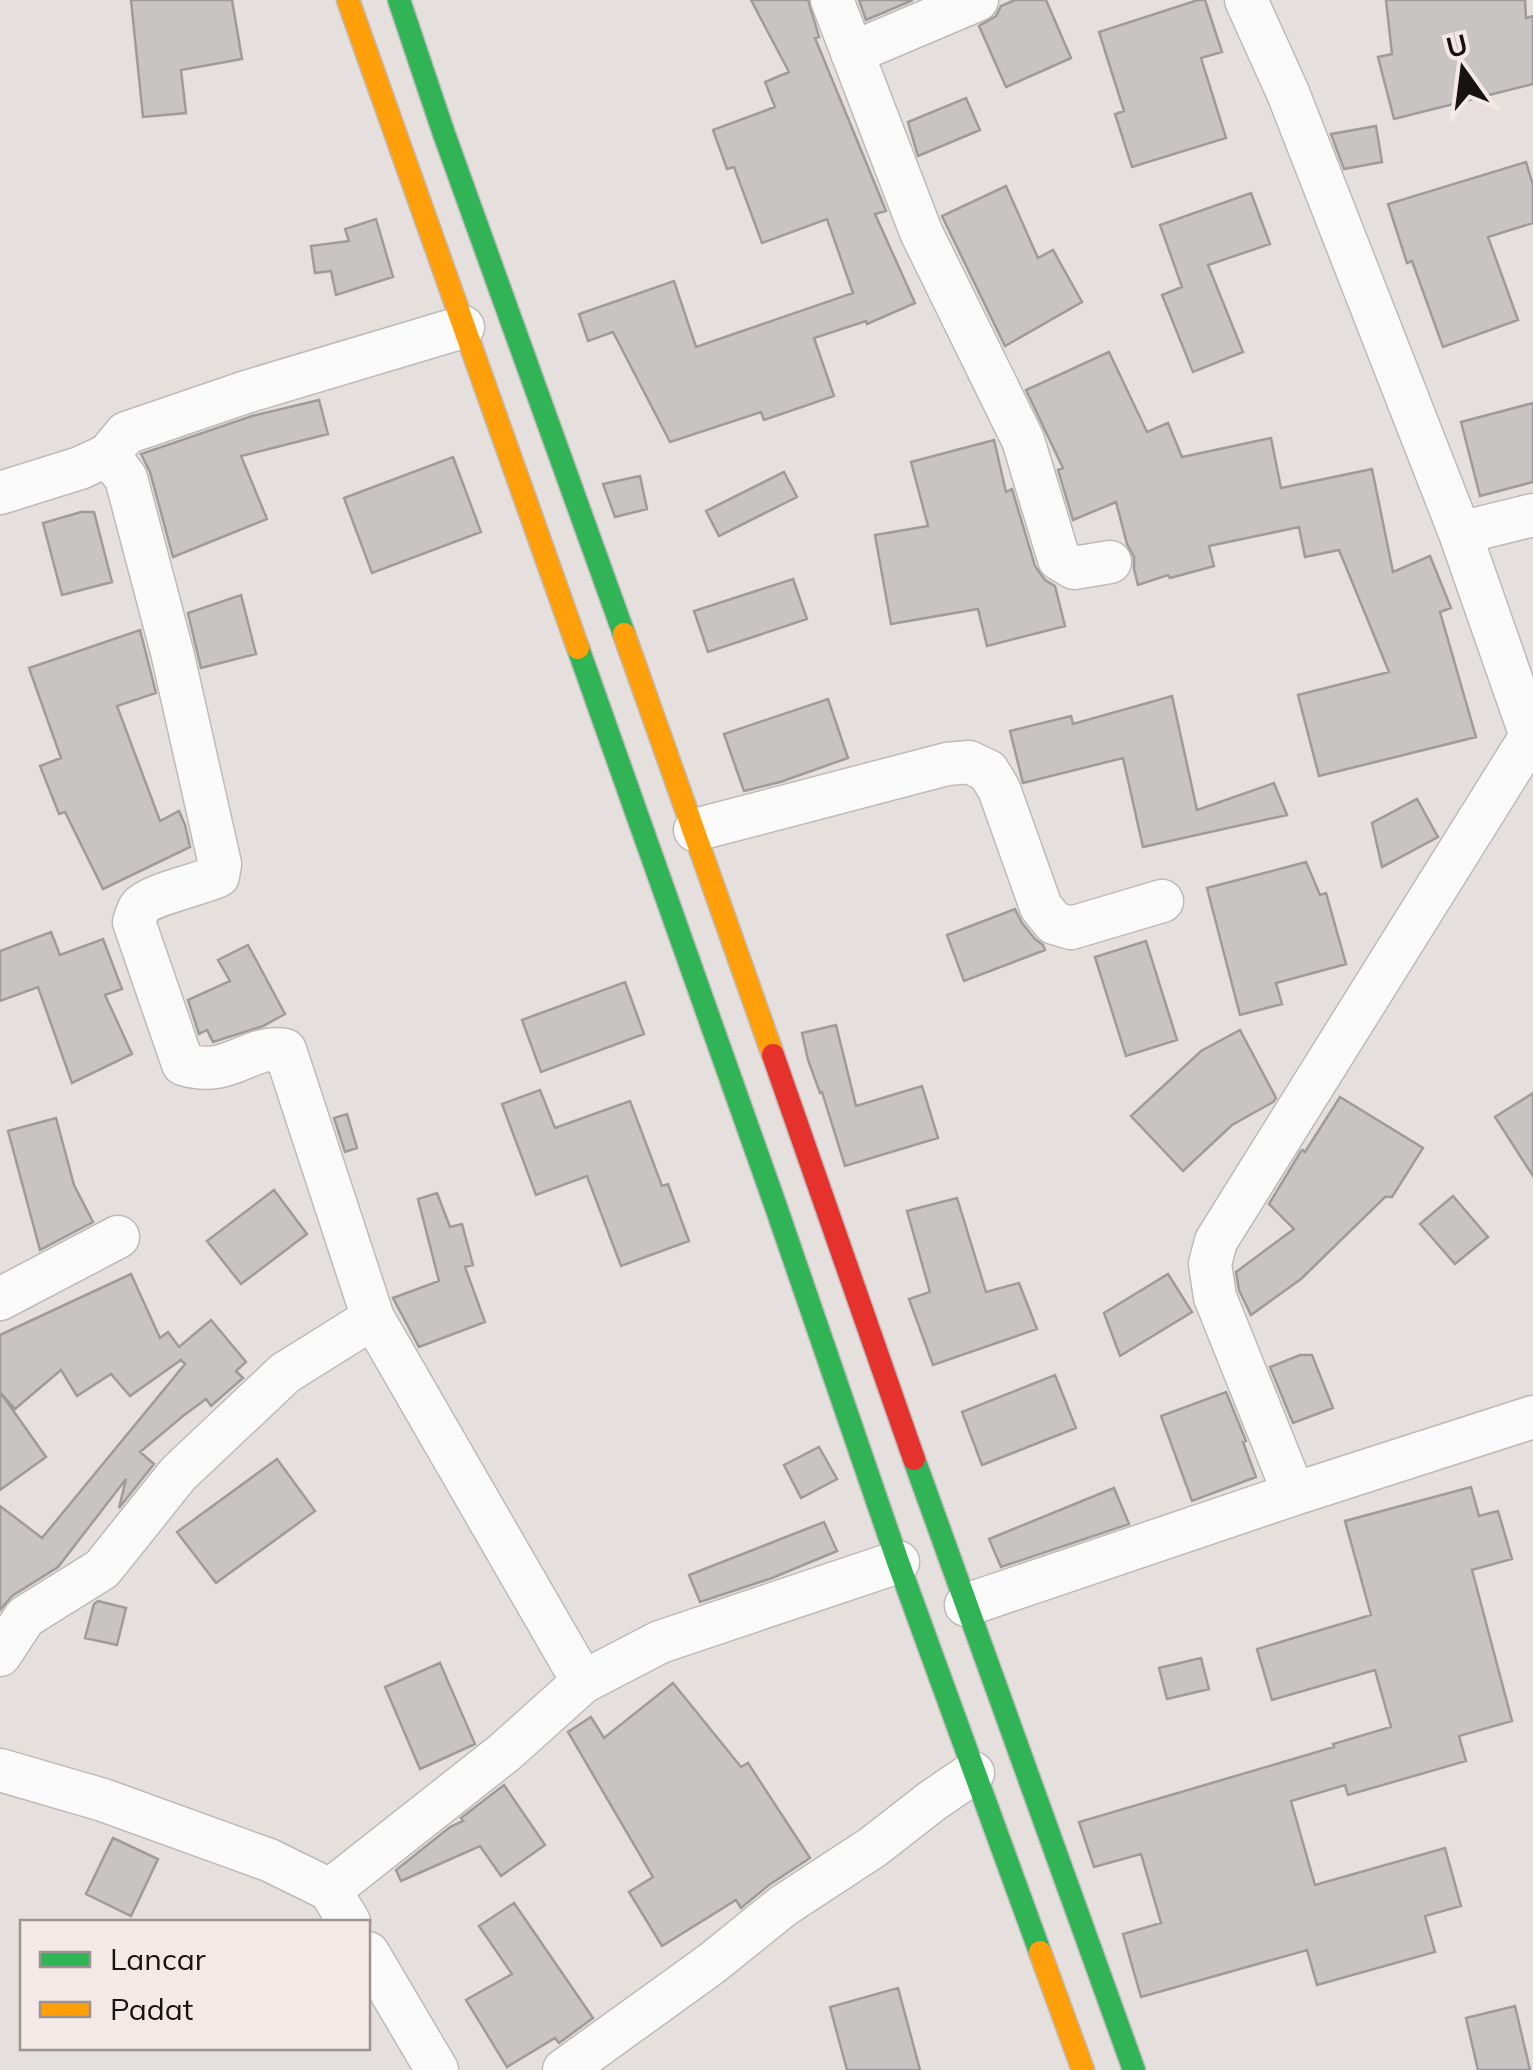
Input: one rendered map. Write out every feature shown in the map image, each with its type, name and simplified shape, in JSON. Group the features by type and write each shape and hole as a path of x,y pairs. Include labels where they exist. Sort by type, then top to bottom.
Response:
{"street":[{"path":"348,0 898,1562 1083,2070"},
{"path":"399,0 1134,2070"},
{"path":"832,0 921,232 1023,440 1058,560 1074,568 1110,562"},
{"path":"852,53 977,0"},
{"path":"1246,0 1288,93 1460,533 1532,735 1216,1241 1210,1264 1215,1297 1294,1494"},
{"path":"0,493 108,455 126,433 246,392 463,327"},
{"path":"108,455 126,478 172,652 220,864 218,876 148,900 138,908 134,922 184,1064 198,1069 218,1068 273,1048 285,1050 373,1318 583,1682"},
{"path":"1460,533 1533,515"},
{"path":"695,830 947,764 969,762 988,771 999,790 1040,907 1054,922 1070,928 1162,902"},
{"path":"0,1299 118,1237"},
{"path":"0,1655 26,1617 102,1569 178,1474 284,1373 373,1318"},
{"path":"966,1605 1533,1417"},
{"path":"0,1770 103,1800 269,1860 340,1906 583,1682 660,1642 898,1562"},
{"path":"564,2070 710,1964 782,1906 873,1847 973,1773"},
{"path":"370,1956 437,2070"}],"building":[{"path":"131,0 232,0 242,59 181,70 186,113 143,117"},
{"path":"751,0 808,0 819,37 815,38 886,211 875,214 915,303 867,324 866,321 814,338 834,396 764,420 761,412 670,442 613,332 588,341 579,314 674,281 696,347 853,293 827,219 762,243 734,167 727,169 713,130 775,107 765,82 789,72"},
{"path":"859,0 913,0 866,20"},
{"path":"1015,0 1046,0 1071,58 1006,87 979,26 996,16 1001,6"},
{"path":"1205,0 1222,52 1201,58 1226,138 1132,167 1115,114 1124,111 1099,32"},
{"path":"1386,0 1525,0 1526,18 1533,16 1533,84 1394,119 1378,57 1392,54"},
{"path":"966,98 980,130 918,156 908,122"},
{"path":"1376,126 1382,162 1344,169 1331,134"},
{"path":"1526,162 1533,185 1533,223 1488,237 1518,320 1443,347 1412,261 1407,263 1388,204"},
{"path":"1006,186 1038,258 1053,250 1082,302 1005,346 942,216"},
{"path":"1251,193 1270,244 1208,265 1243,352 1193,372 1162,295 1182,287 1160,225"},
{"path":"376,219 393,277 336,295 331,271 315,273 311,246 349,241 345,229"},
{"path":"1109,352 1147,432 1168,423 1182,457 1271,438 1281,488 1372,469 1393,572 1430,556 1451,608 1440,612 1476,737 1319,776 1298,695 1389,672 1339,550 1305,557 1299,527 1209,546 1214,566 1138,585 1134,557 1116,502 1073,520 1058,470 1063,468 1026,390"},
{"path":"319,400 328,434 241,456 267,519 173,557 150,472 141,454 252,416"},
{"path":"1533,403 1533,482 1480,496 1461,422"},
{"path":"994,440 1006,492 1012,489 1035,566 1055,586 1065,626 987,646 978,609 891,624 875,535 928,526 911,462"},
{"path":"453,457 481,532 372,573 344,498"},
{"path":"784,472 797,497 719,536 706,511"},
{"path":"640,476 647,509 615,517 603,484"},
{"path":"94,512 112,582 62,595 43,523"},
{"path":"793,579 807,619 708,652 694,611"},
{"path":"241,595 256,654 201,668 188,613"},
{"path":"140,630 156,693 117,706 160,821 179,811 190,847 103,889 65,812 59,814 40,766 61,758 29,668"},
{"path":"1172,696 1197,810 1274,783 1287,815 1143,847 1123,758 1023,783 1010,731 1071,716 1073,724"},
{"path":"828,699 848,758 744,791 724,734"},
{"path":"1417,799 1438,837 1382,867 1372,823"},
{"path":"1306,862 1320,895 1326,893 1346,964 1276,983 1282,1004 1240,1015 1207,888"},
{"path":"1015,909 1045,950 964,981 947,935"},
{"path":"51,932 60,955 103,939 122,989 105,995 132,1054 72,1083 38,987 0,1001 0,951"},
{"path":"1146,941 1177,1040 1126,1056 1095,957"},
{"path":"248,945 285,1014 263,1026 213,1042 207,1030 199,1034 188,1000 230,981 218,960"},
{"path":"625,982 644,1034 541,1072 522,1020"},
{"path":"836,1025 856,1106 922,1086 938,1138 845,1166 802,1033"},
{"path":"1240,1030 1276,1098 1232,1125 1183,1171 1131,1116 1201,1051"},
{"path":"540,1090 555,1128 630,1101 662,1186 668,1184 689,1241 621,1266 587,1176 536,1195 502,1104"},
{"path":"1533,1093 1533,1176 1495,1117"},
{"path":"1340,1097 1423,1148 1392,1197 1385,1197 1301,1279 1251,1315 1239,1290 1236,1272 1294,1229 1269,1204"},
{"path":"347,1114 357,1148 345,1152 334,1118"},
{"path":"56,1118 74,1185 93,1222 40,1250 8,1131"},
{"path":"274,1190 307,1234 241,1284 207,1241"},
{"path":"437,1193 450,1227 462,1224 473,1265 465,1267 485,1322 419,1347 393,1298 439,1281 418,1199"},
{"path":"1453,1196 1488,1237 1455,1264 1420,1224"},
{"path":"957,1198 986,1292 1019,1283 1037,1329 933,1365 909,1299 930,1292 907,1211"},
{"path":"131,1274 160,1338 168,1332 179,1347 211,1320 246,1362 236,1371 243,1378 211,1406 206,1399 140,1452 154,1464 119,1508 126,1479 58,1567 12,1596 0,1610 0,1506 42,1538 185,1364 181,1360 130,1396 111,1374 77,1396 61,1370 15,1409 0,1392 0,1335"},
{"path":"1168,1274 1192,1312 1120,1356 1104,1313"},
{"path":"1300,1355 1312,1355 1333,1408 1293,1423 1270,1367"},
{"path":"1055,1375 1076,1428 982,1465 962,1412"},
{"path":"0,1392 46,1457 0,1490"},
{"path":"1226,1392 1256,1477 1192,1501 1161,1416"},
{"path":"819,1447 837,1479 801,1498 784,1465"},
{"path":"277,1459 315,1511 216,1583 177,1532"},
{"path":"1471,1487 1479,1516 1498,1511 1512,1559 1472,1570 1512,1721 1459,1736 1466,1761 1348,1795 1345,1785 1291,1801 1315,1885 1445,1848 1461,1906 1425,1916 1435,1952 1317,1985 1307,1950 1141,1997 1123,1934 1161,1923 1141,1854 1094,1867 1079,1822 1391,1727 1375,1670 1272,1700 1257,1649 1371,1615 1345,1521"},
{"path":"1114,1488 1129,1524 1001,1567 989,1539"},
{"path":"824,1522 837,1551 700,1602 689,1575"},
{"path":"98,1601 126,1608 117,1645 85,1638"},
{"path":"1201,1658 1209,1689 1167,1699 1159,1668"},
{"path":"440,1663 475,1744 420,1769 385,1687"},
{"path":"673,1683 741,1767 748,1763 810,1858 741,1908 736,1900 662,1946 629,1892 653,1877 568,1732 591,1717 604,1738"},
{"path":"504,1785 545,1845 501,1876 480,1846 401,1881 396,1870"},
{"path":"113,1838 158,1859 131,1916 86,1894"},
{"path":"514,1903 593,2018 559,2043 555,2038 507,2067 466,2000 512,1974 479,1926"},
{"path":"898,1988 920,2070 847,2070 830,2007"},
{"path":"1515,2006 1530,2070 1478,2070 1466,2018"}],"traffic: fast":[{"path":"399,0 624,634"},
{"path":"578,648 898,1562 1040,1952"},
{"path":"914,1459 1134,2070"}],"traffic: slow":[{"path":"348,0 578,648"},
{"path":"624,634 773,1055"},
{"path":"1040,1952 1083,2070"}],"traffic: jam":[{"path":"773,1055 914,1459"}]}
